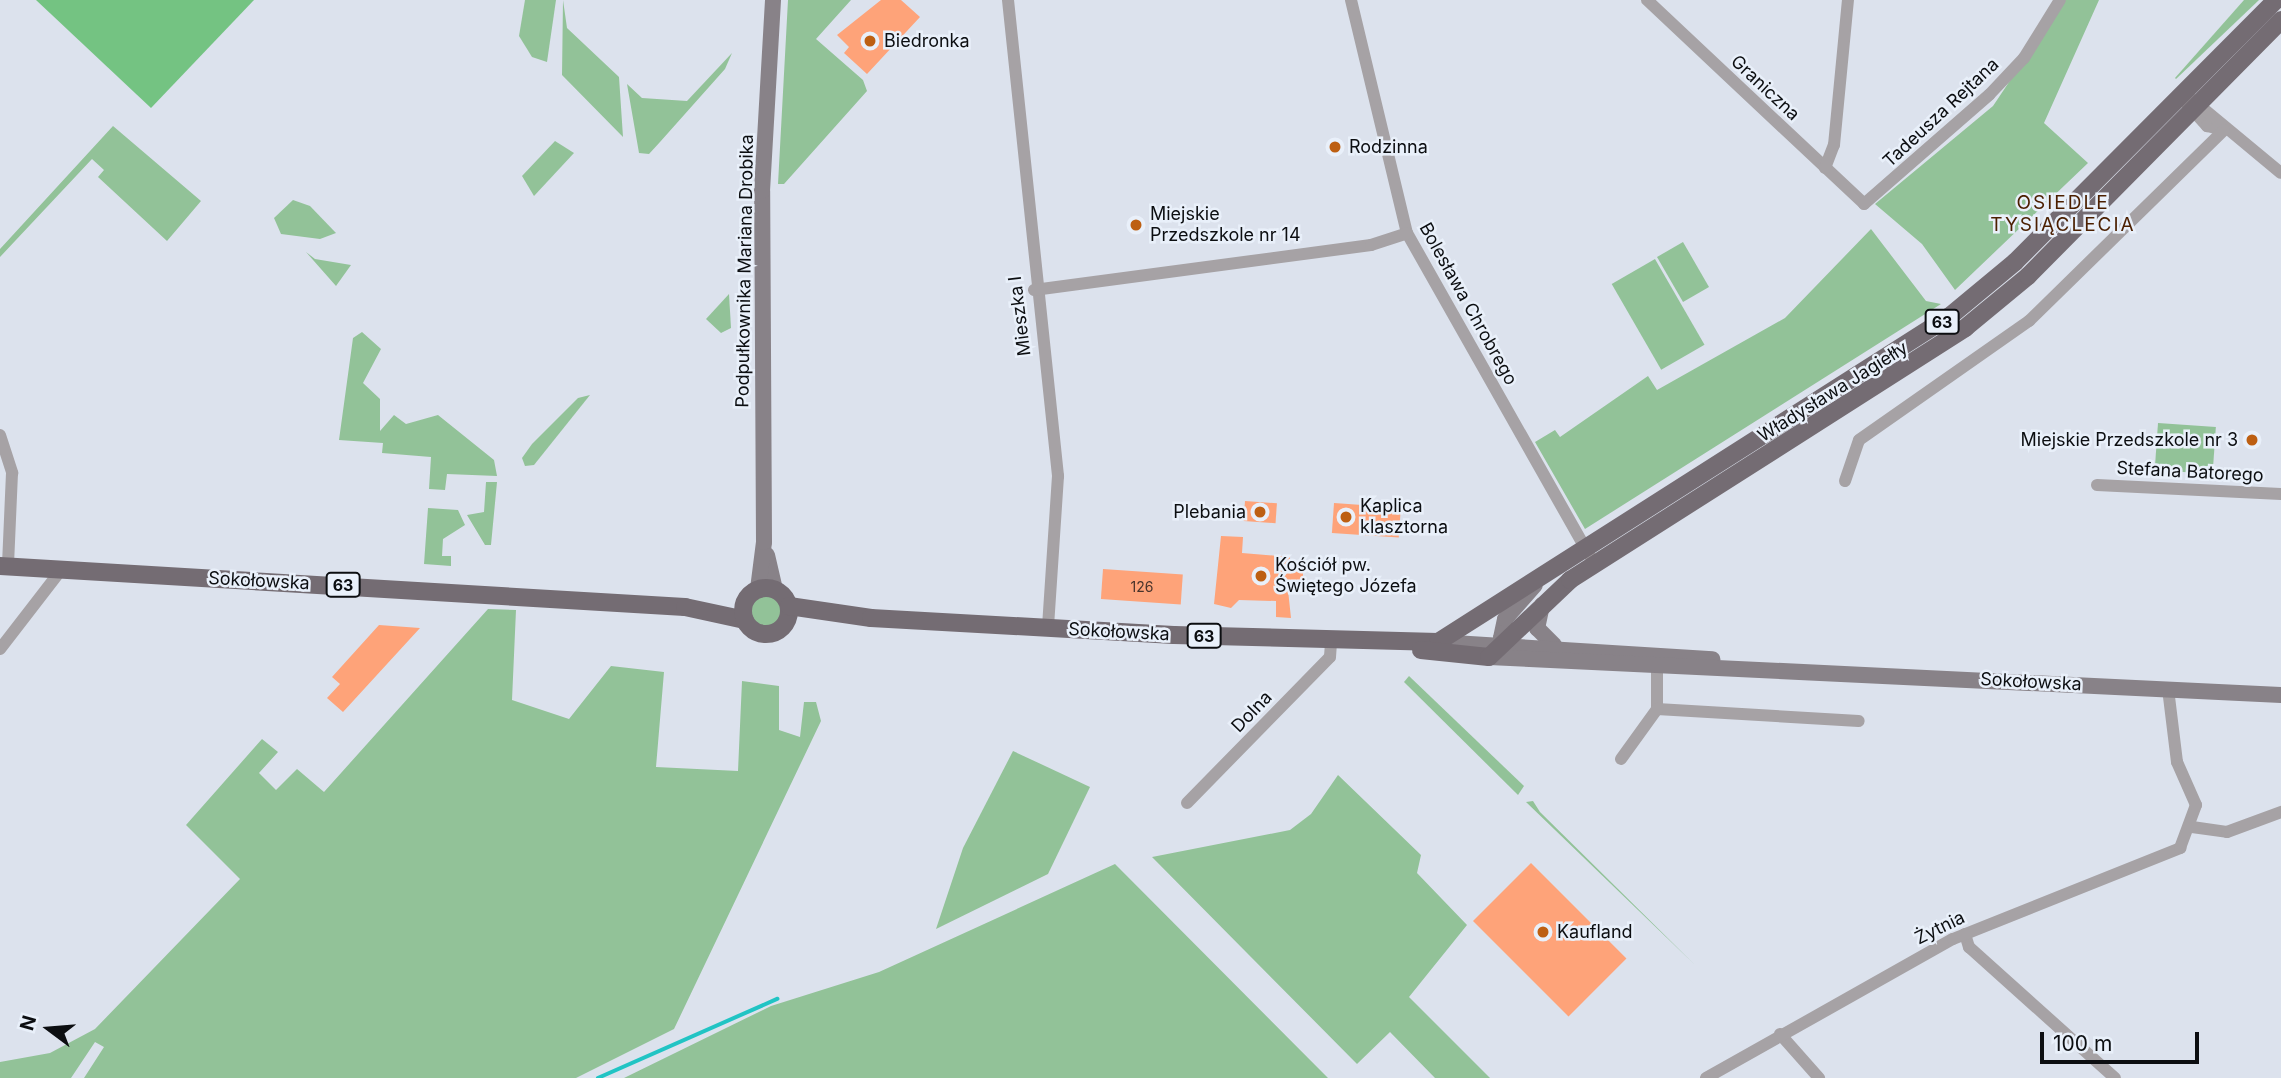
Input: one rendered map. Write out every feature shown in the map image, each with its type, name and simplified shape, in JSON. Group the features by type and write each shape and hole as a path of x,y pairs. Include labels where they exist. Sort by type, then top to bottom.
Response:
{"main road":[{"name":"Władysława Jagiełły","path":"1438,642 1950,316 2015,262 2276,0"},
{"name":"Władysława Jagiełły","path":"1489,657 1542,605 1595,565 1973,323 2035,269 2281,20"},
{"name":"Sokołowska","path":"4,566 685,607 745,620"},
{"name":"Sokołowska","path":"685,607 759,593"},
{"path":"745,620 759,593 788,614"},
{"name":"Sokołowska","path":"788,614 1331,641 1438,642"},
{"name":"63","path":"745,620 766,634 788,614"},
{"name":"Sokołowska","path":"1391,643 1489,657"}],"street":[{"name":"Podpułkownika Mariana Drobika","path":"759,593 764,542 762,191 773,0"},
{"name":"Mieszka I","path":"1008,0 1034,290 1058,476 1048,628"},
{"name":"Bolesława Chrobrego","path":"1351,0 1408,233 1595,565"},
{"name":"Graniczna","path":"1647,0 1859,202"},
{"path":"1825,168 1840,85 1849,0"},
{"name":"Tadeusza Rejtana","path":"1859,202 1873,200 1989,95 2024,58 2060,0"},
{"path":"2179,95 2281,173"},
{"path":"1845,481 1859,440 2003,343 2224,130"},
{"path":"1034,290 1371,245 1408,233"},
{"path":"0,435 12,473 4,566"},
{"name":"Stefana Batorego","path":"2097,485 2281,494"},
{"path":"0,649 61,570"},
{"path":"1518,660 1504,645 1505,619 1549,570"},
{"path":"1542,605 1537,628 1554,645"},
{"name":"Dolna","path":"1187,803 1330,657 1331,641"},
{"name":"Sokołowska","path":"1438,642 1554,645 1781,669"},
{"name":"Sokołowska","path":"1489,657 1657,668 1781,669 2281,695"},
{"path":"1621,759 1657,709 1657,668"},
{"path":"2168,689 2177,762 2196,805 2192,827 2217,834 2281,812"},
{"path":"1657,709 1859,721"},
{"name":"Żytnia","path":"1706,1078 1780,1034 1965,934 2164,858 2192,827"},
{"path":"1965,934 1969,947 2115,1078"},
{"path":"1780,1034 1819,1078"}],"green space":[{"path":"36,0 254,0 151,108"},
{"path":"525,0 556,0 547,62 532,57 519,36"},
{"path":"563,0 567,28 619,77 623,137 562,75"},
{"path":"788,0 851,0 816,39 863,80 867,91 784,184 778,184"},
{"path":"2064,0 2099,0 2044,123 2088,163 1955,290 1922,244 1875,204 1993,106"},
{"path":"2244,0 2259,0 2176,79 2175,78"},
{"path":"732,53 725,69 649,154 639,153 627,84 642,98 687,101"},
{"path":"113,126 201,201 167,241 98,177 104,170 92,159 0,257 0,249"},
{"path":"555,141 574,153 534,196 522,176"},
{"path":"293,200 310,206 336,233 320,239 281,234 274,218"},
{"path":"1871,229 1926,301 1941,304 1585,529 1535,442 1555,430 1560,437 1648,376 1657,390 1785,318"},
{"path":"1683,242 1709,287 1683,302 1657,257"},
{"path":"306,252 315,259 351,265 336,286"},
{"path":"1655,259 1704,345 1661,370 1612,284"},
{"path":"729,294 731,328 721,333 706,319"},
{"path":"362,332 381,349 363,383 380,399 380,431 394,415 406,424 438,415 494,460 497,476 447,474 445,490 429,489 431,457 382,453 383,443 339,440 353,338"},
{"path":"590,395 534,465 525,466 522,458 532,444 578,398"},
{"path":"2158,423 2216,427 2213,474 2155,470"},
{"path":"486,482 497,482 491,545 485,545 467,515 484,512"},
{"path":"428,508 458,510 465,525 443,539 442,556 451,556 451,566 424,564"},
{"path":"765,595 776,600 781,611 776,622 765,627 754,622 749,611 754,600"},
{"path":"488,609 516,610 512,700 569,719 611,666 664,672 656,767 738,771 742,681 779,686 779,730 800,737 804,702 816,702 821,721 674,1029 576,1078 84,1078 104,1047 95,1042 71,1078 0,1078 0,1062 50,1053 95,1029 240,879 186,825 262,739 278,752 259,773 276,790 297,769 324,792"},
{"path":"1409,676 1524,786 1518,795 1404,682"},
{"path":"1013,751 1090,787 1048,874 936,929 963,848"},
{"path":"1338,775 1421,855 1417,873 1467,925 1409,997 1490,1078 1435,1078 1390,1032 1357,1064 1152,857 1290,830 1311,814"},
{"path":"1533,801 1540,812 1695,965 1526,802"},
{"path":"1115,864 1328,1078 624,1078 771,1006 879,972"}],"building":[{"name":"Biedronka","path":"881,0 901,0 920,17 867,74 844,53 849,47 837,35"},
{"name":"Plebania","path":"1245,501 1277,503 1276,523 1244,521"},
{"path":"1334,503 1401,508 1399,538 1332,533"},
{"name":"Kościół pw. Świętego Józefa","path":"1221,536 1243,537 1242,553 1290,557 1290,568 1303,569 1303,590 1288,590 1291,618 1276,617 1276,601 1239,600 1231,608 1214,604"},
{"path":"1103,569 1183,575 1181,605 1101,599"},
{"path":"379,625 420,628 343,712 327,698 340,684 332,677"},
{"name":"Kaufland","path":"1531,863 1626,958 1568,1016 1473,921"}],"waterway":[{"path":"598,1078 777,999"}],"place":[{"name":"Biedronka","path":"870,41"},
{"name":"Rodzinna","path":"1335,147"},
{"name":"Miejskie Przedszkole nr 14","path":"1136,225"},
{"name":"Miejskie Przedszkole nr 3","path":"2252,440"},
{"name":"Plebania","path":"1260,512"},
{"name":"Kaplica klasztorna","path":"1346,517"},
{"name":"Kościół pw. Świętego Józefa","path":"1261,576"},
{"name":"Kaufland","path":"1543,932"}],"district":[{"name":"OSIEDLE TYSIĄCLECIA","path":"2063,214"}]}
